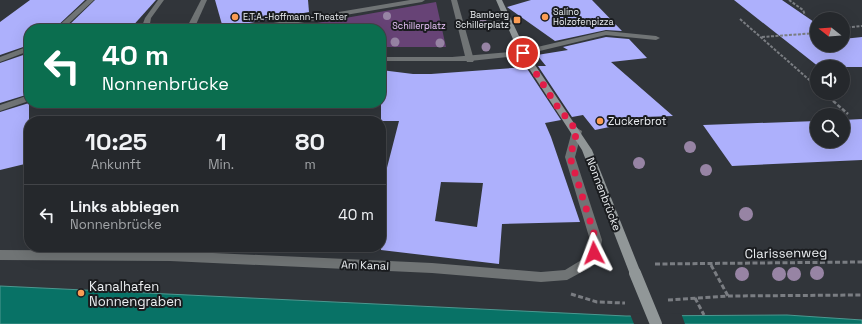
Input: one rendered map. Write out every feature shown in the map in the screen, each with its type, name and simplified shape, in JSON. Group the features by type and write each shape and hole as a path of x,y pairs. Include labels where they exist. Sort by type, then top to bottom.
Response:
{"street":[{"path":"65,24 91,0"},
{"path":"146,24 148,18 162,0"},
{"path":"192,24 204,0"},
{"path":"280,24 422,0"},
{"path":"454,0 470,60"},
{"path":"499,0 523,53"},
{"path":"386,59 470,60 523,53 606,33 656,38"},
{"path":"0,60 24,50"},
{"name":"Nonnenbrücke","path":"523,53 557,106 577,131 593,161 635,273 656,324"},
{"path":"0,108 24,100"},
{"name":"Am Kanal","path":"0,255 170,256 432,268 541,277 567,275 587,263 594,253 596,240 570,157 577,131"}],"path":[{"path":"789,0 803,10 805,14"},
{"path":"740,20 762,37 810,81"},
{"path":"850,27 862,26"},
{"path":"762,37 810,34"},
{"path":"832,100 841,108"},
{"name":"Clarissenweg","path":"656,265 862,262"},
{"path":"711,265 728,296 862,295"},
{"path":"695,298 704,315"}],"green space":[{"name":"Schillerplatz","path":"436,2 446,47 386,47 386,24 311,24"}],"shaded area":[{"path":"0,286 626,316 787,315 862,320 862,324 0,324"}],"pier":[{"path":"681,313 685,324 634,324 630,314"}],"building":[{"path":"30,0 85,0 59,24 24,24 24,47 0,55 0,22"},
{"path":"95,0 156,0 134,24 70,24"},
{"path":"215,0 308,0 309,12 244,24 222,24"},
{"path":"531,0 592,0 622,31 606,30 555,41 507,7"},
{"path":"734,0 782,0 810,19 810,52 850,52 850,38 862,37 862,67 850,67 850,60 810,60"},
{"path":"606,37 629,39 647,58 611,62 673,116 613,118 619,125 595,130 583,115 572,117 538,66 546,66 537,55 568,50 563,47"},
{"path":"24,55 24,96 0,103 0,63"},
{"path":"526,67 561,120 545,123 580,222 502,224 499,264 386,251 386,172 399,121 386,121 386,116 381,116 381,108 386,108 386,71 413,74","holes":["441,182 483,183 477,227 435,221"]},
{"path":"24,105 24,108 29,108 29,116 24,116 24,164 0,170 0,112"},
{"path":"862,119 862,160 732,166 703,125 810,121 810,148 850,148 850,120"}],"place":[{"name":"E.T.A.-Hoffmann-Theater","path":"235,17"},
{"name":"Salino Holzofenpizza","path":"545,17"},
{"name":"Bamberg Schillerplatz","path":"517,20"},
{"name":"Zuckerbrot","path":"600,121"},
{"name":"Kanalhafen Nonnengraben","path":"81,293"}],"route":[{"path":"523,53 557,106 577,131 570,157 584,207 596,240 594,253"}]}
